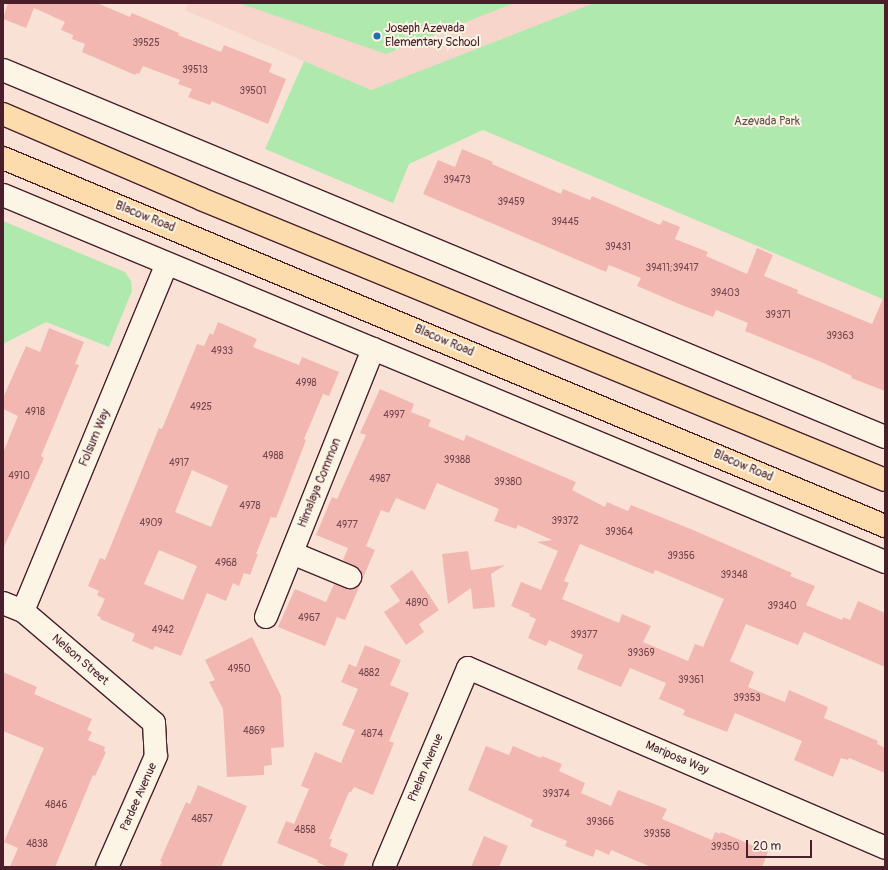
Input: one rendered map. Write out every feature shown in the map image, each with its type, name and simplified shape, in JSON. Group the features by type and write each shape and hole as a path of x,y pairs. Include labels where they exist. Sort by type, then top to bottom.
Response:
{"main road":[{"path":"3,114 209,202 885,480"},
{"name":"Blacow Road","path":"3,158 885,526"}],"street":[{"path":"3,70 885,437"},
{"path":"3,195 885,562"},
{"name":"Folsum Way","path":"23,611 167,264"},
{"name":"Himalaya Common","path":"266,617 373,349"},
{"path":"292,553 350,577"},
{"name":"Nelson Street","path":"3,603 23,611 154,723"},
{"name":"Mariposa Way","path":"468,668 885,848"},
{"name":"Phelan Avenue","path":"384,867 468,668"},
{"name":"Pardee Avenue","path":"107,867 156,756 154,723"}],"shaded area":[{"name":"Joseph Azevada Elementary School","path":"188,3 594,3 371,90 185,10"}],"green space":[{"path":"239,3 514,3 386,54"},
{"name":"Azevada Park","path":"594,3 885,3 885,300 483,130 409,164 393,203 265,149 304,61 371,90"},
{"path":"3,221 125,272 131,281 132,291 109,347 46,322 3,344"}],"building":[{"path":"8,3 97,3 130,17 132,13 179,33 178,35 221,52 224,45 272,64 269,72 286,79 268,124 212,101 210,105 188,97 192,89 178,84 180,80 143,66 139,74 136,73 135,75 82,52 85,44 72,39 73,35 61,30 65,22 34,8 26,28 3,19"},
{"path":"462,149 493,162 492,164 561,194 563,189 590,200 592,196 660,225 663,220 680,227 675,239 708,252 706,256 747,274 757,248 773,255 764,276 798,290 797,293 872,324 885,294 885,391 851,378 852,376 821,362 745,331 748,323 716,310 713,317 684,306 637,286 641,278 609,265 606,272 423,194 438,160 455,167"},
{"path":"218,322 257,339 253,347 299,365 302,357 339,372 329,396 323,394 304,439 306,440 276,518 271,517 256,554 258,554 250,575 244,573 239,586 233,583 226,601 207,593 181,656 155,646 153,650 132,641 135,634 100,619 101,617 97,616 105,599 97,595 99,591 88,586 100,558 105,560 159,428 162,429 197,344 204,346 210,333 213,335","holes":["192,470 228,486 211,527 175,512","159,550 197,566 183,600 144,584"]},
{"path":"49,328 84,342 75,364 79,365 41,456 44,458 3,549 3,453 18,416 3,409 3,398 26,346 40,352"},
{"path":"380,389 414,404 411,412 431,420 428,426 464,441 466,435 576,482 572,490 605,507 607,502 628,511 631,505 792,573 790,576 815,586 806,605 842,620 843,617 850,620 858,601 885,613 885,667 804,632 798,645 746,624 730,661 754,672 748,687 785,702 789,690 828,707 824,718 878,741 877,744 885,748 885,773 849,758 848,760 841,758 833,777 794,760 802,741 735,713 727,732 683,715 685,710 659,699 666,683 630,668 621,687 577,669 583,655 549,640 546,646 528,638 536,619 529,616 530,614 511,606 521,582 541,590 558,551 537,542 552,540 518,525 516,529 494,521 499,509 437,483 425,510 396,498 389,513 381,510 366,546 375,550 345,620 337,617 325,646 278,627 295,589 326,602 334,584 351,589 357,587 361,582 362,575 360,569 343,560 348,548 316,535 332,497 337,499 366,435 360,433","holes":["580,544 653,574 655,570 724,599 703,647 695,644 688,661 643,642 651,626 622,614 619,623 562,599 569,583 564,581"]},
{"path":"468,551 471,570 505,565 491,574 495,607 473,609 471,588 448,604 442,554"},
{"path":"412,570 439,610 419,624 424,632 406,645 384,612 400,601 390,586"},
{"path":"252,637 281,696 284,747 271,748 272,765 264,766 264,775 227,777 223,709 209,682 215,680 205,660"},
{"path":"365,645 401,660 390,685 409,693 389,741 394,743 373,795 354,787 351,792 349,792 329,839 332,839 330,846 348,854 343,867 328,867 317,862 318,860 277,843 286,821 294,824 309,789 301,786 315,752 341,763 355,730 342,725 358,689 341,682 349,664 356,667"},
{"path":"3,672 37,687 34,694 92,719 87,730 92,732 88,740 105,747 104,751 106,752 95,776 93,775 55,867 10,867 18,848 4,842 44,748 3,731"},
{"path":"486,746 509,755 513,746 541,758 542,756 562,764 559,771 585,783 581,793 611,806 618,790 667,809 662,819 712,840 715,832 720,834 721,832 768,852 762,867 651,867 611,850 609,855 596,849 593,857 565,846 567,841 530,826 533,820 468,790"},
{"path":"198,785 247,806 221,867 159,867 162,862 160,861 186,802 190,804"},
{"path":"484,836 508,846 499,867 471,867"}],"place":[{"name":"Joseph Azevada Elementary School","path":"377,36"}]}
